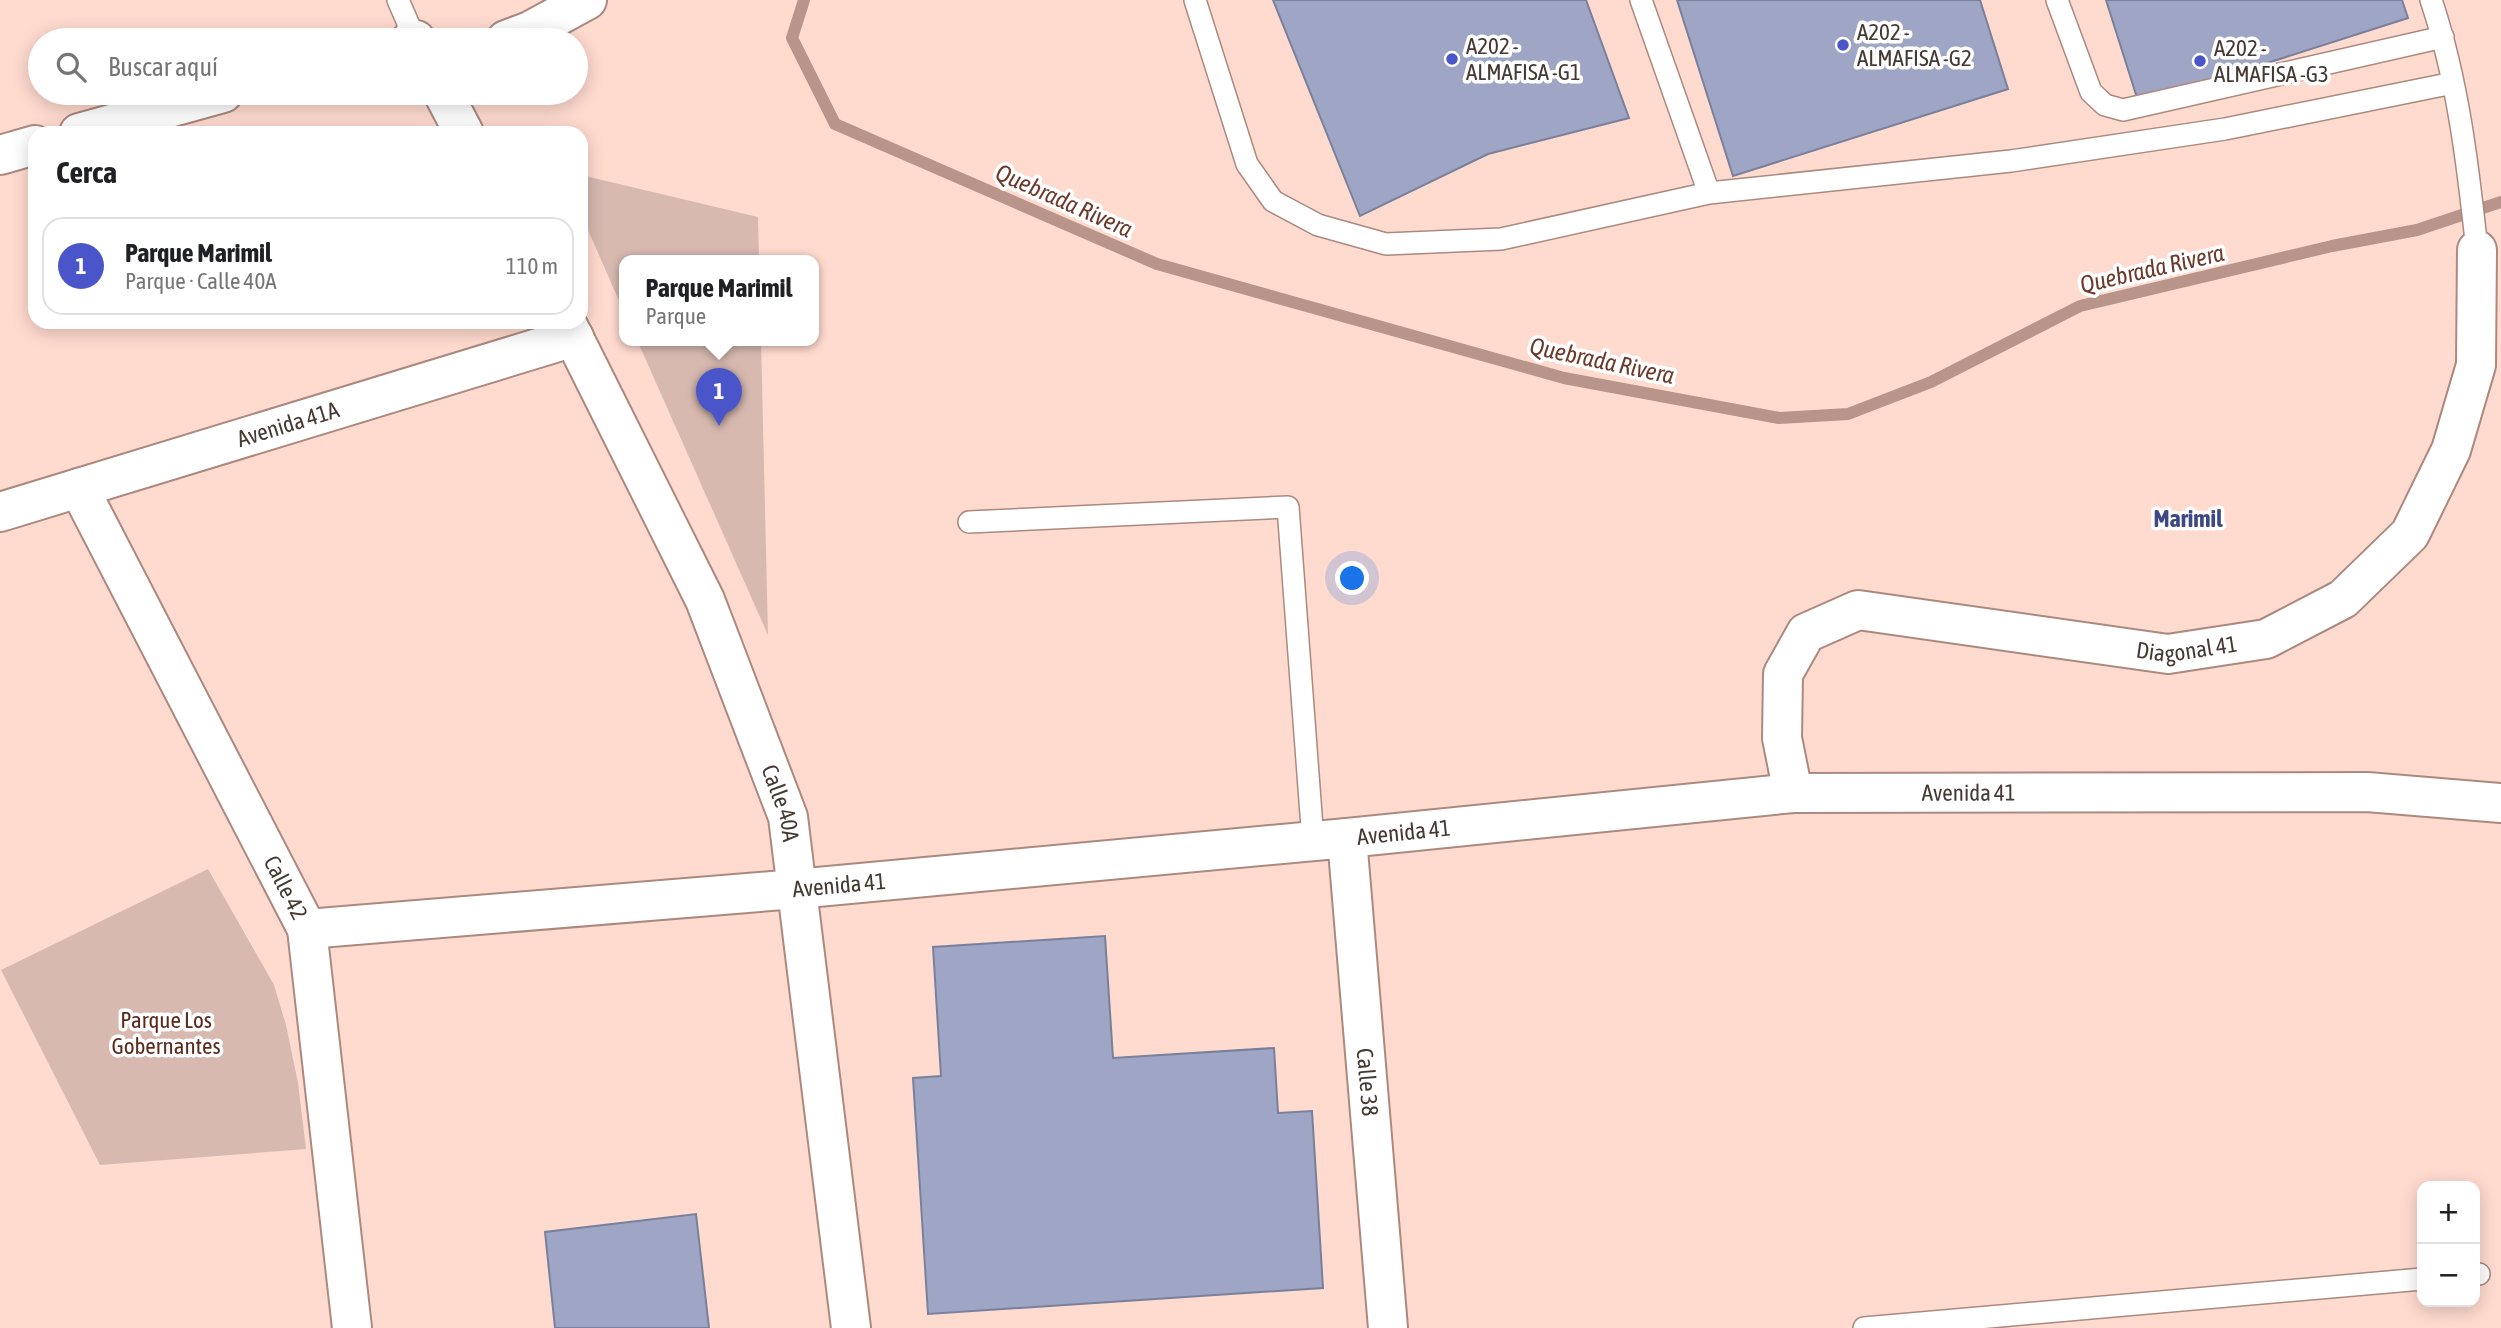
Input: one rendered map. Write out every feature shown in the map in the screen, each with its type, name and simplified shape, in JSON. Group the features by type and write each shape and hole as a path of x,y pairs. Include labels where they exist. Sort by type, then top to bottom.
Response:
{"street":[{"path":"537,28 587,0"},
{"path":"104,126 180,105"},
{"path":"449,105 460,126"},
{"path":"0,155 28,147"},
{"name":"Diagonal 41","path":"1793,793 1782,738 1783,674 1806,633 1858,610 2168,654 2266,639 2343,599 2410,534 2451,450 2476,365 2477,250"},
{"name":"Avenida 41A","path":"0,512 570,330"},
{"name":"Calle 40A","path":"570,330 705,600 788,817 851,1328"},
{"name":"Calle 42","path":"79,488 307,929 352,1328"},
{"name":"Avenida 41","path":"307,929 796,889 1793,793 2367,792 2501,803"},
{"name":"Calle 38","path":"1330,839 1388,1328"}],"lane":[{"path":"398,0 409,28"},
{"path":"1195,0 1247,164 1273,201 1318,225 1386,244 1501,239 1709,193 2011,162 2225,129 2453,83"},
{"path":"1641,0 1709,193"},
{"path":"2057,0 2091,92 2105,105 2123,110 2443,37"},
{"path":"2431,0 2443,37 2453,83 2477,250"},
{"path":"969,522 1288,507 1330,839"},
{"path":"1864,1328 2417,1279"}],"green space":[{"path":"588,177 758,217 759,255 619,255 619,301 588,230"},
{"path":"640,346 761,346 768,635"},
{"name":"Parque Los Gobernantes","path":"208,869 274,985 286,1025 298,1083 306,1149 100,1165 1,970"}],"building":[{"name":"A202 - ALMAFISA -G1","path":"1273,0 1586,0 1629,118 1488,154 1360,216"},
{"name":"A202 - ALMAFISA -G2","path":"1677,0 1980,0 2008,89 1733,176"},
{"name":"A202 - ALMAFISA -G3","path":"2106,0 2402,0 2408,18 2139,104"},
{"path":"1105,936 1113,1058 1274,1048 1278,1113 1312,1111 1323,1288 928,1314 913,1078 941,1076 933,947"},
{"path":"696,1214 709,1328 555,1328 545,1232"}],"waterway":[{"name":"Quebrada Rivera","path":"804,0 792,38 835,124 1157,264 1564,378 1779,418 1848,414 1931,382 2080,306 2332,246 2417,230 2501,202"}],"place":[{"name":"A202 - ALMAFISA -G2","path":"1843,45"},
{"name":"A202 - ALMAFISA -G1","path":"1452,59"},
{"name":"A202 - ALMAFISA -G3","path":"2200,61"},
{"name":"Parque Marimil","path":"719,426"}],"district":[{"name":"Marimil","path":"2188,519"}]}
